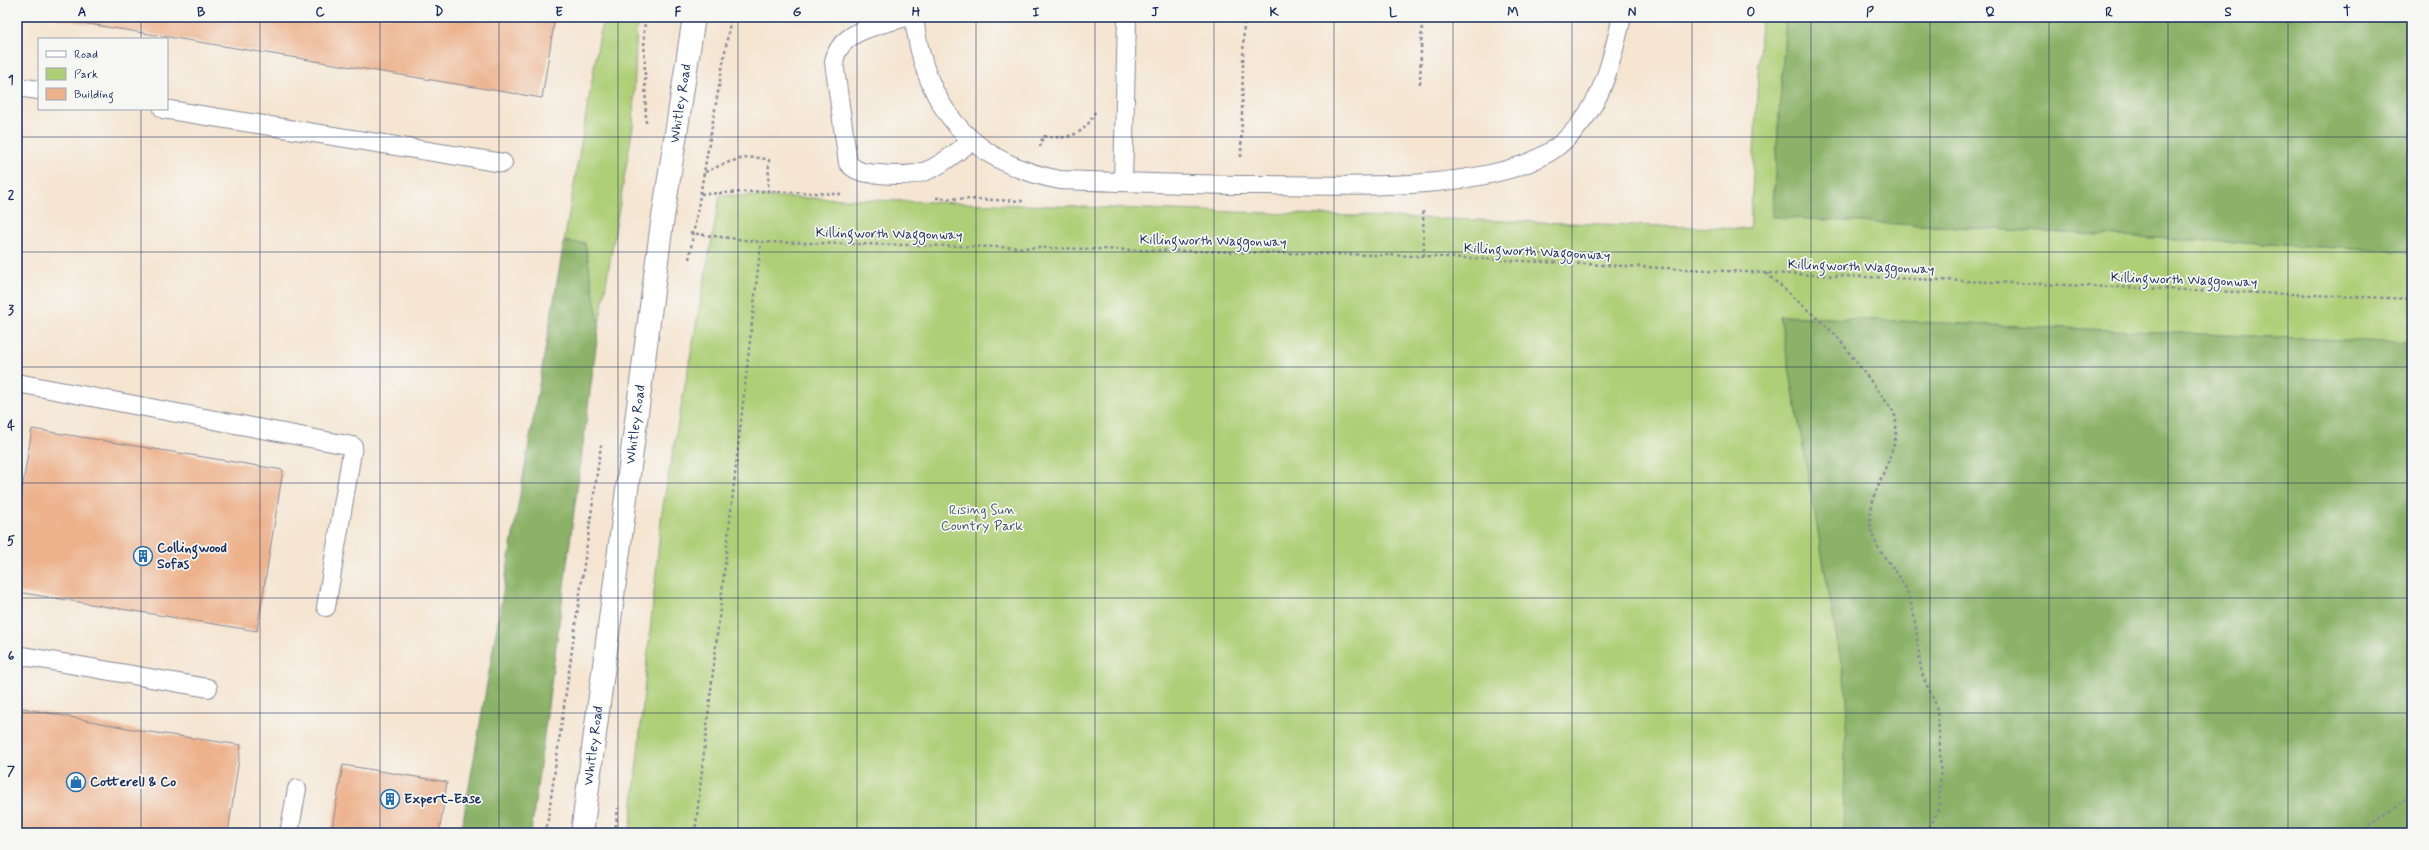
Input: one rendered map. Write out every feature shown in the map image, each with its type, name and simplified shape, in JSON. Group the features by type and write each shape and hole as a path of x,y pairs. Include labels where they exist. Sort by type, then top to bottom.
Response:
{"main road":[{"name":"Whitley Road","path":"582,833 661,230 694,17"}],"lane":[{"path":"906,17 851,36 840,45 835,54 834,62 845,152 848,162 853,168 861,172 905,176 920,174 944,162 972,141"},
{"path":"914,17 917,45 925,72 935,93 955,122 972,141 1011,167 1033,175 1060,180 1251,185 1369,186 1442,181 1489,174 1524,166 1557,147 1581,124 1597,101 1607,78 1622,17"},
{"path":"1123,182 1127,17"},
{"path":"17,87 38,90"},
{"path":"168,110 503,163"},
{"path":"17,383 353,446 326,607"},
{"path":"17,655 208,688"},
{"path":"289,833 297,789"}],"path":[{"path":"646,17 644,30 646,125"},
{"path":"694,234 731,17"},
{"path":"1244,17 1241,166 1251,167 1251,185"},
{"path":"1420,84 1422,17"},
{"path":"701,194 768,191"},
{"name":"Killingworth Waggonway","path":"661,230 761,242 1424,256 1766,273 2412,299"},
{"path":"695,833 761,242"},
{"path":"1766,273 1836,335 1894,412 1897,422 1892,448 1871,509 1871,530 1884,559 1902,582 1914,618 1922,672 1936,706 1941,793 1937,812 1926,833"},
{"path":"546,833 601,440"},
{"path":"2360,833 2412,795"}],"green space":[{"path":"603,17 637,17 633,126 599,325 585,243 564,242"},
{"name":"Rising Sun Country Park","path":"1761,17 1786,17 1772,217 2412,252 2412,343 1780,316 1847,696 1843,833 630,833 662,511 720,195 1750,229"},
{"path":"1786,17 2412,17 2412,252 1772,217"},
{"path":"564,242 585,243 599,325 531,833 461,833"},
{"path":"1780,316 2412,343 2412,833 1843,833 1847,696"}],"building":[{"path":"58,17 555,17 542,98 58,19"},
{"name":"Collingwood Sofas","path":"32,429 283,470 257,631 17,592 17,521"},
{"path":"17,707 143,731 241,745 228,833 17,833"},
{"name":"Expert-Ease","path":"343,765 447,782 439,833 331,833"}],"place":[{"name":"Collingwood Sofas","path":"143,556"},
{"name":"Cotterell & Co","path":"76,782"},
{"name":"Expert-Ease","path":"390,799"}]}
